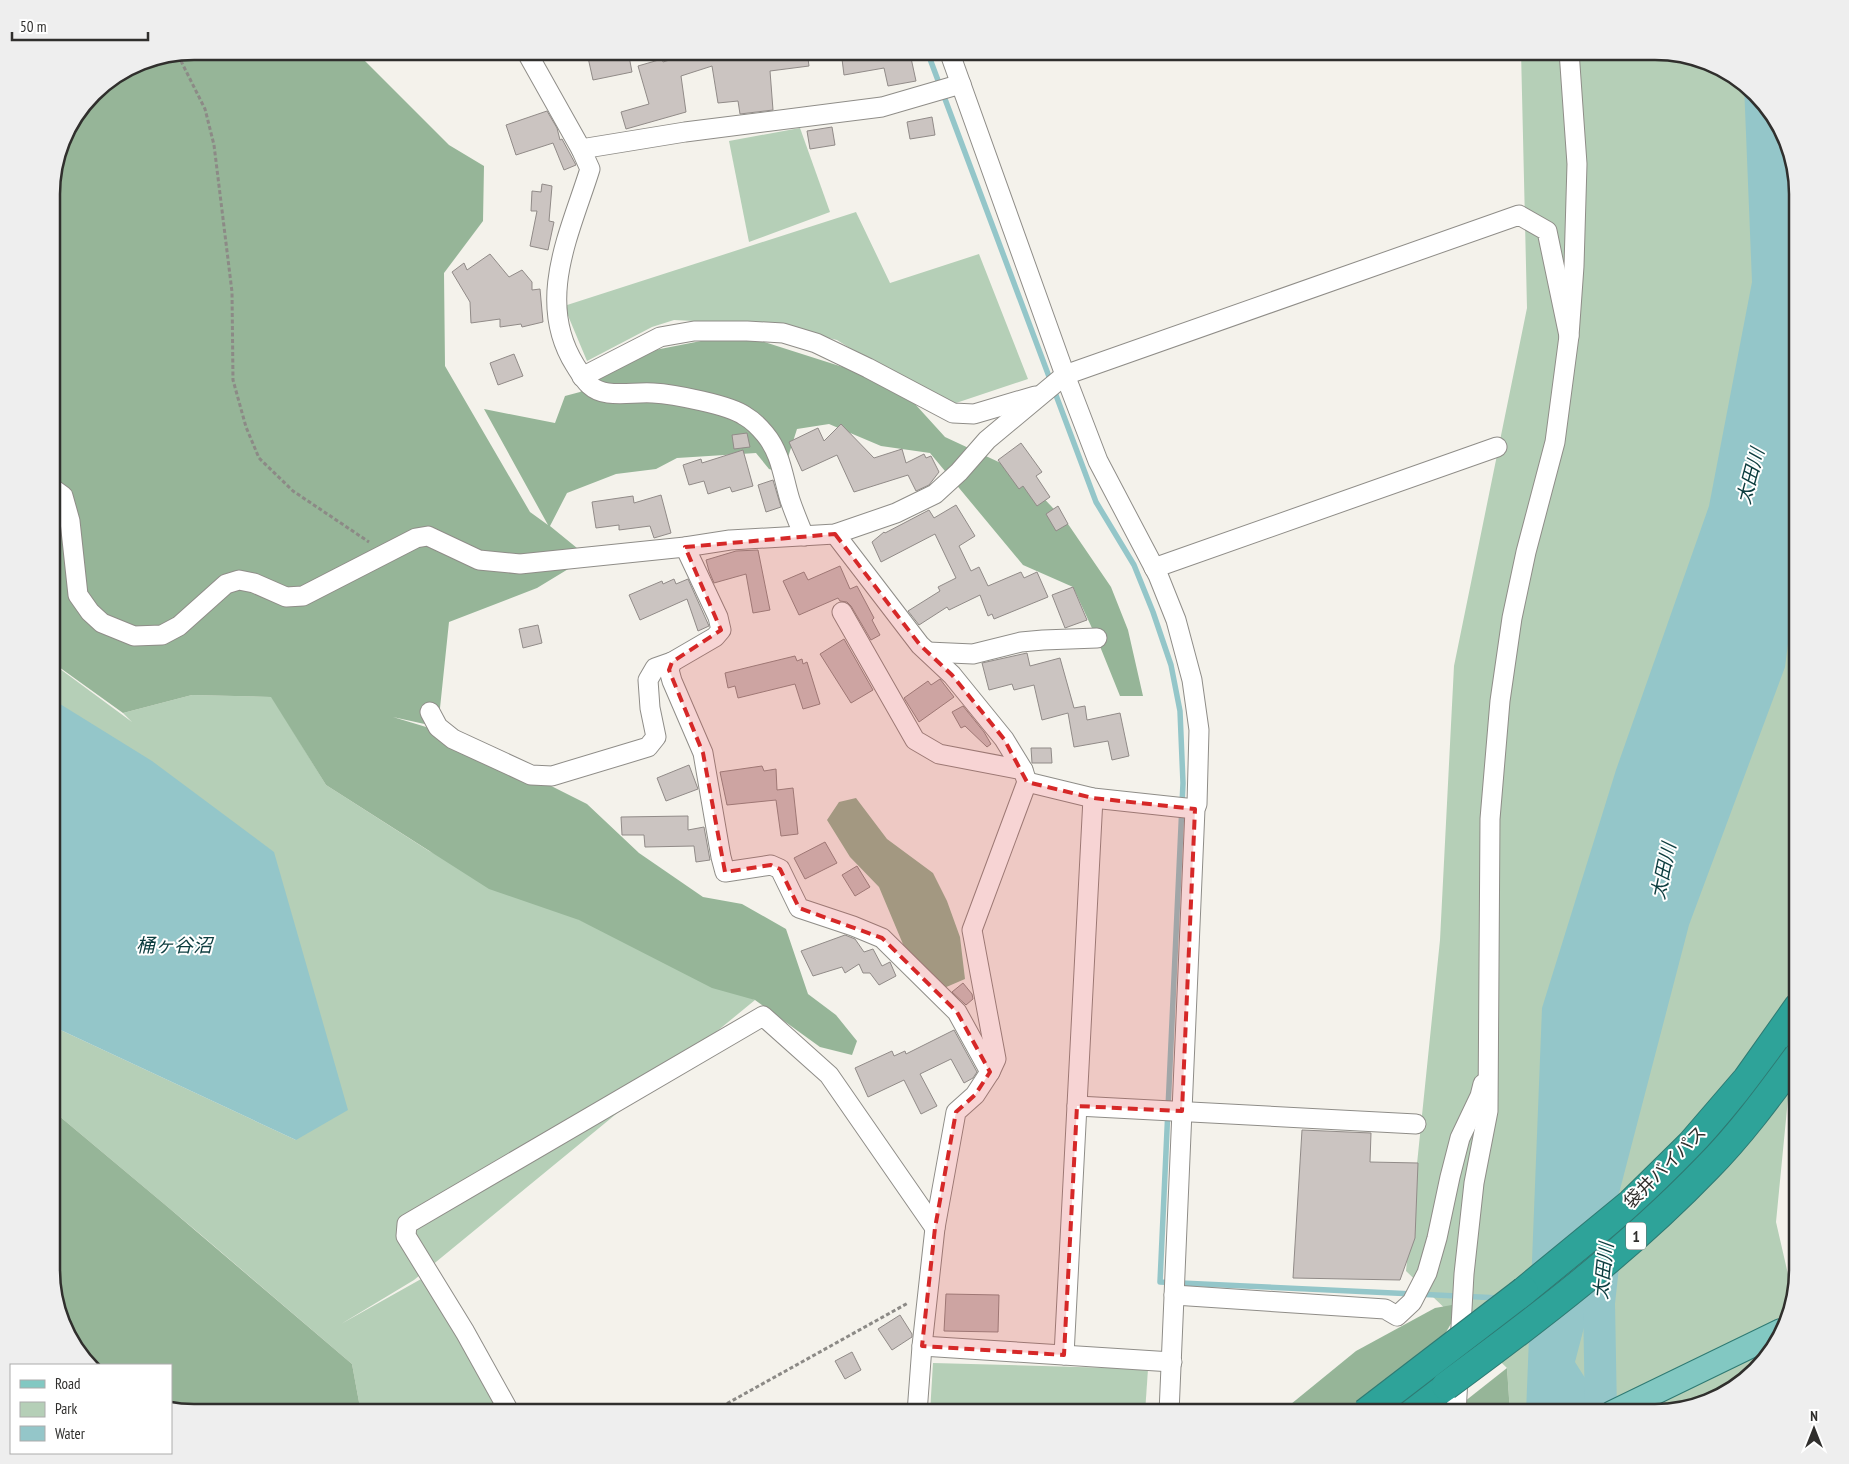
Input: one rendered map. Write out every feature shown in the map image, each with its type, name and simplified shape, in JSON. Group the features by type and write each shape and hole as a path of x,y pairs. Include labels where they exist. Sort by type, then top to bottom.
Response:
{"highway":[{"name":"袋井バイパス","path":"1376,1404 1524,1292 1631,1203 1691,1144 1748,1079 1789,1020"},
{"name":"袋井バイパス","path":"1421,1404 1540,1317 1649,1225 1709,1167 1789,1068"},
{"name":"1","path":"1425,1404 1446,1386"}],"main road":[{"path":"1631,1404 1772,1335"}],"street":[{"path":"531,60 582,149 590,169 560,265 556,295 558,321 566,351 587,384 606,393 654,393 676,396 712,404 744,415 765,433 778,453 790,501 804,536"},
{"path":"952,60 1065,376 1098,461 1154,568 1176,620 1192,680 1199,730 1197,804 1195,809 1170,1404"},
{"path":"1457,1404 1464,1274 1474,1183 1488,1111 1490,819 1500,701 1512,618 1526,552 1555,442 1569,336 1574,266 1577,164 1570,60"},
{"path":"582,149 686,132 882,107 961,84"},
{"path":"60,494 63,496 70,521 78,596 90,612 102,623 134,636 162,635 179,626 226,584 238,580 254,583 286,597 303,596 416,538 428,536 479,560 520,564 686,547 730,540 835,534 896,513 935,494 959,472 987,440 1065,376 1519,215 1547,231 1569,336"},
{"path":"582,377 660,337 694,331 746,331 783,333 816,343 953,413 974,414 1045,392"},
{"path":"1154,568 1497,447"},
{"path":"835,534 920,645 952,674 1004,739 1025,776 972,930 996,1059 975,1095 956,1112 935,1228 918,1404"},
{"path":"430,712 438,727 453,739 531,775 552,776 648,747 656,737 650,708 648,680 655,668 672,662 714,637 721,630 718,617 686,547"},
{"path":"842,612 915,740 939,754 1025,776 1093,798 1195,809"},
{"path":"928,652 973,654 1028,642 1097,638"},
{"path":"672,662 670,670 672,681 704,753 725,872 771,866 780,869 799,908 882,938 957,1012 990,1072"},
{"path":"1064,1355 1093,798"},
{"path":"505,1404 465,1332 406,1236 407,1224 762,1016 829,1075 935,1228"},
{"path":"1174,1295 1385,1309 1397,1316 1412,1302 1427,1273 1460,1138 1480,1096 1488,1054"},
{"path":"1077,1106 1416,1124"},
{"path":"922,1346 1172,1362"}],"path":[{"path":"181,61 204,109 214,145 232,292 233,380 246,427 259,458 293,491 386,553"},
{"path":"726,1404 928,1292"}],"highlighted area":[{"path":"835,534 920,645 952,675 1004,739 1027,782 1093,798 1195,809 1182,1111 1077,1106 1064,1355 922,1346 935,1228 956,1112 975,1095 990,1072 957,1012 882,938 799,908 780,869 771,865 725,872 703,753 669,670 672,662 721,630 685,547"}],"green space":[{"path":"186,60 365,60 449,145 484,166 483,221 444,273 445,366 530,512 548,525 484,409 555,423 565,396 580,392 598,379 650,351 706,340 755,339 849,369 915,404 945,437 1018,471 1068,524 1111,587 1128,630 1143,696 1120,696 1073,587 1023,565 930,453 881,446 829,424 797,429 783,473 769,469 756,453 677,458 656,469 616,474 567,493 550,526 588,557 537,588 449,622 438,727 393,717 446,733 587,804 639,853 703,897 742,904 786,929 808,994 836,1015 857,1041 852,1055 820,1047 755,1000 712,988 579,920 489,889 326,785 271,697 192,695 123,713 60,668 60,186 70,143 78,127 99,99 135,74 151,67"},
{"path":"1521,60 1672,61 1698,67 1722,78 1743,93 1756,106 1775,135 1782,151 1788,177 1789,194 1789,1088 1776,1222 1789,1277 1788,1287 1782,1313 1771,1337 1756,1358 1743,1371 1706,1394 1672,1403 1509,1404 1507,1368 1406,1271 1440,940 1454,666 1527,308"},
{"path":"800,128 830,212 749,242 729,141"},
{"path":"856,212 890,283 979,254 1028,379 953,404 913,388 837,340 775,325 674,320 652,327 587,361 564,306"},
{"path":"60,669 132,722 123,713 192,695 272,697 326,785 429,851 755,1000 414,1280 341,1324 430,1274 504,1404 359,1404 352,1364 60,1117 60,1030 296,1140 60,714"},
{"path":"856,798 887,839 933,873 947,901 960,937 965,979 944,988 913,968 879,887 850,857 827,820 839,802"},
{"path":"60,1117 169,1208 352,1364 359,1404 177,1403 172,1402 172,1364 98,1364 78,1337 70,1321 60,1278"},
{"path":"1463,1303 1445,1334 1397,1379 1365,1404 1291,1404 1356,1351 1435,1308"},
{"path":"933,1363 1148,1369 1146,1404 931,1404"},
{"path":"1507,1368 1509,1404 1461,1404"}],"water":[{"path":"1744,94 1756,106 1775,135 1782,151 1788,177 1789,636 1785,667 1689,925 1575,1362 1601,1404 1526,1404 1542,1008 1616,770 1709,506 1752,282"},
{"name":"桶ヶ谷沼","path":"60,704 152,761 274,852 348,1110 296,1140 60,1030"}],"pier":[{"path":"1601,1399 1604,1404 1590,1404"}],"building":[{"path":"589,60 630,60 632,72 593,80"},
{"path":"659,60 662,60 663,62 670,60 808,60 809,66 770,71 773,110 740,114 738,101 718,103 712,66 681,76 686,112 626,129 621,112 649,104 638,66"},
{"path":"842,60 911,60 916,81 888,86 884,68 844,75"},
{"path":"547,111 557,128 560,140 562,139 576,165 564,170 553,143 516,155 506,125"},
{"path":"932,117 935,135 910,139 907,122"},
{"path":"832,127 835,145 810,149 807,131"},
{"path":"542,184 552,186 549,221 554,222 548,250 530,246 537,211 531,211 532,191 541,192"},
{"path":"490,254 509,277 522,270 532,282 532,290 540,289 543,322 522,327 521,324 500,327 500,319 471,323 470,302 452,272 464,263 467,270"},
{"path":"514,354 523,376 498,385 490,363"},
{"path":"841,424 874,458 902,449 906,463 924,454 926,458 931,456 939,472 929,485 916,491 908,475 854,492 837,455 802,471 789,442 818,428 824,441"},
{"path":"747,433 750,447 734,449 732,435"},
{"path":"1021,443 1042,472 1036,476 1050,497 1037,506 1023,486 1019,489 998,460"},
{"path":"743,450 753,486 732,492 730,487 708,494 704,481 689,485 683,465 701,459 702,463"},
{"path":"773,480 781,507 766,512 758,485"},
{"path":"661,495 671,533 654,538 650,526 619,530 619,525 596,528 592,502 633,496 634,503"},
{"path":"956,505 975,536 959,546 971,571 979,567 988,586 1021,572 1024,578 1037,572 1048,597 994,619 992,614 988,616 980,595 949,610 947,607 919,625 908,611 940,591 938,587 956,578 935,534 881,562 872,542 884,532 929,510 934,518"},
{"path":"1058,506 1068,524 1056,531 1046,514"},
{"path":"758,550 770,610 753,613 746,574 714,583 706,560 736,551"},
{"path":"840,566 850,589 857,586 874,618 872,620 880,635 871,640 851,606 847,602 840,601 838,598 799,615 783,581 804,572 808,580"},
{"path":"674,579 676,584 688,579 709,626 698,631 687,599 640,620 629,595 662,581 663,584"},
{"path":"1073,587 1087,620 1065,628 1052,595"},
{"path":"538,625 542,643 523,648 519,629"},
{"path":"844,639 873,690 851,703 820,654"},
{"path":"1027,653 1030,666 1060,658 1074,708 1085,706 1087,720 1120,713 1129,756 1112,760 1108,741 1074,747 1068,713 1042,720 1034,685 1014,690 1012,684 989,690 982,663"},
{"path":"795,656 797,661 802,659 803,664 807,662 820,704 803,709 795,684 738,698 735,686 728,688 725,673"},
{"path":"940,679 954,697 919,722 904,698 928,681 931,685"},
{"path":"963,706 984,732 991,744 987,747 965,726 961,728 952,712"},
{"path":"1031,748 1051,748 1052,763 1032,763"},
{"path":"689,765 698,789 666,801 657,778"},
{"path":"762,766 764,771 776,769 777,790 793,788 798,834 781,836 776,800 727,805 720,772"},
{"path":"688,816 688,830 704,827 710,860 696,862 694,846 645,847 644,835 622,835 621,817"},
{"path":"825,842 837,863 805,879 794,858"},
{"path":"857,866 870,887 855,896 842,875"},
{"path":"845,935 855,939 864,952 873,949 882,966 890,962 896,976 879,985 870,973 863,973 859,964 845,973 842,967 813,976 801,951"},
{"path":"963,983 972,994 973,999 966,1005 952,992"},
{"path":"954,1030 977,1072 973,1078 964,1083 951,1059 920,1074 937,1106 921,1114 904,1080 868,1097 855,1068 892,1051 894,1056 905,1051 906,1054"},
{"path":"1302,1130 1371,1133 1370,1162 1418,1163 1415,1238 1400,1280 1293,1278"},
{"path":"946,1294 999,1295 998,1332 944,1331"},
{"path":"900,1315 912,1337 892,1350 878,1329"},
{"path":"852,1352 861,1370 845,1379 835,1361"}],"waterway":[{"path":"930,60 1096,502 1134,565 1153,612 1171,665 1180,711 1183,783 1160,1282 1500,1298"},
{"name":"太田川","path":"1601,1404 1599,1303 1606,1239"},
{"path":"1584,1302 1599,1303"}]}
